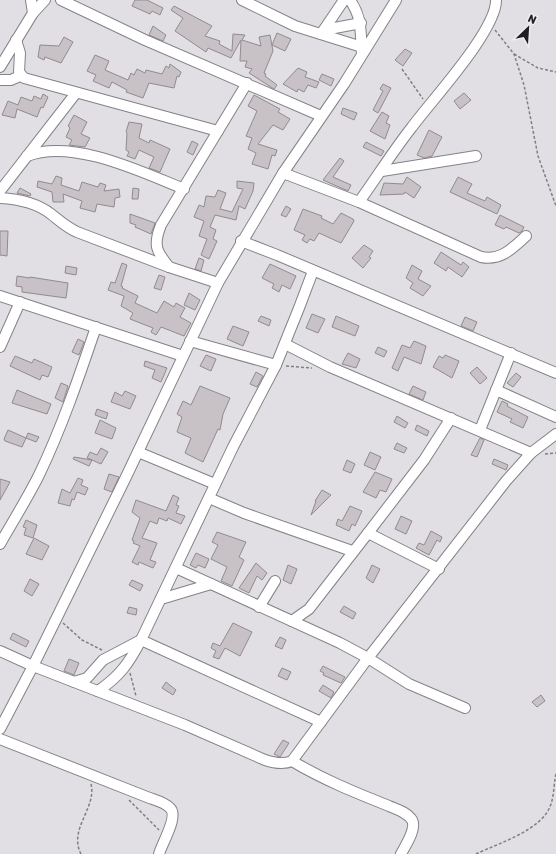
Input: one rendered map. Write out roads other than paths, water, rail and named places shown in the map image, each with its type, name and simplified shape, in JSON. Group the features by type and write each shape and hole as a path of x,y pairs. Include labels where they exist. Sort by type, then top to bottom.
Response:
{"street":[{"path":"31,0 33,13"},
{"path":"0,67 33,13 45,0"},
{"path":"60,0 145,40 321,116"},
{"path":"242,0 295,26 323,32 362,52"},
{"path":"323,32 344,0"},
{"path":"350,0 356,9 361,23 362,52"},
{"path":"0,729 57,618 218,284 282,173 321,116 396,0"},
{"path":"359,202 403,139 442,92 489,23 494,11 496,0"},
{"path":"323,32 361,23"},
{"path":"16,40 20,53 18,69 20,76"},
{"path":"0,80 11,80 20,76 29,80 218,131"},
{"path":"169,267 156,249 156,238 161,225 247,83"},
{"path":"0,191 76,92"},
{"path":"27,156 38,152 58,150 99,158 139,170 184,189"},
{"path":"382,171 476,156"},
{"path":"282,173 359,202 486,258 506,254 526,236"},
{"path":"0,198 11,198 29,203 51,214 65,227 218,284"},
{"path":"241,242 556,373"},
{"path":"98,691 111,683 127,666 141,640 209,498 276,365 313,271"},
{"path":"0,296 182,356"},
{"path":"0,347 20,302"},
{"path":"0,544 47,457 72,397 96,327"},
{"path":"190,341 276,365"},
{"path":"285,344 330,367 532,453"},
{"path":"480,430 510,353"},
{"path":"496,390 556,417"},
{"path":"292,621 309,609 352,551 368,533 424,460 451,418"},
{"path":"0,651 33,666 137,706 273,763 287,764 292,762 368,658 493,498 532,453 556,434"},
{"path":"138,452 216,484"},
{"path":"209,498 352,551"},
{"path":"368,533 439,569"},
{"path":"176,568 309,629 368,658 409,684 465,708"},
{"path":"259,607 275,581"},
{"path":"161,599 211,584"},
{"path":"309,609 307,620 309,629"},
{"path":"74,682 87,678 98,664 141,640"},
{"path":"141,640 321,722"},
{"path":"0,739 170,808 174,816 159,854"},
{"path":"292,762 322,779 405,813 412,820 413,828 401,854"}]}
